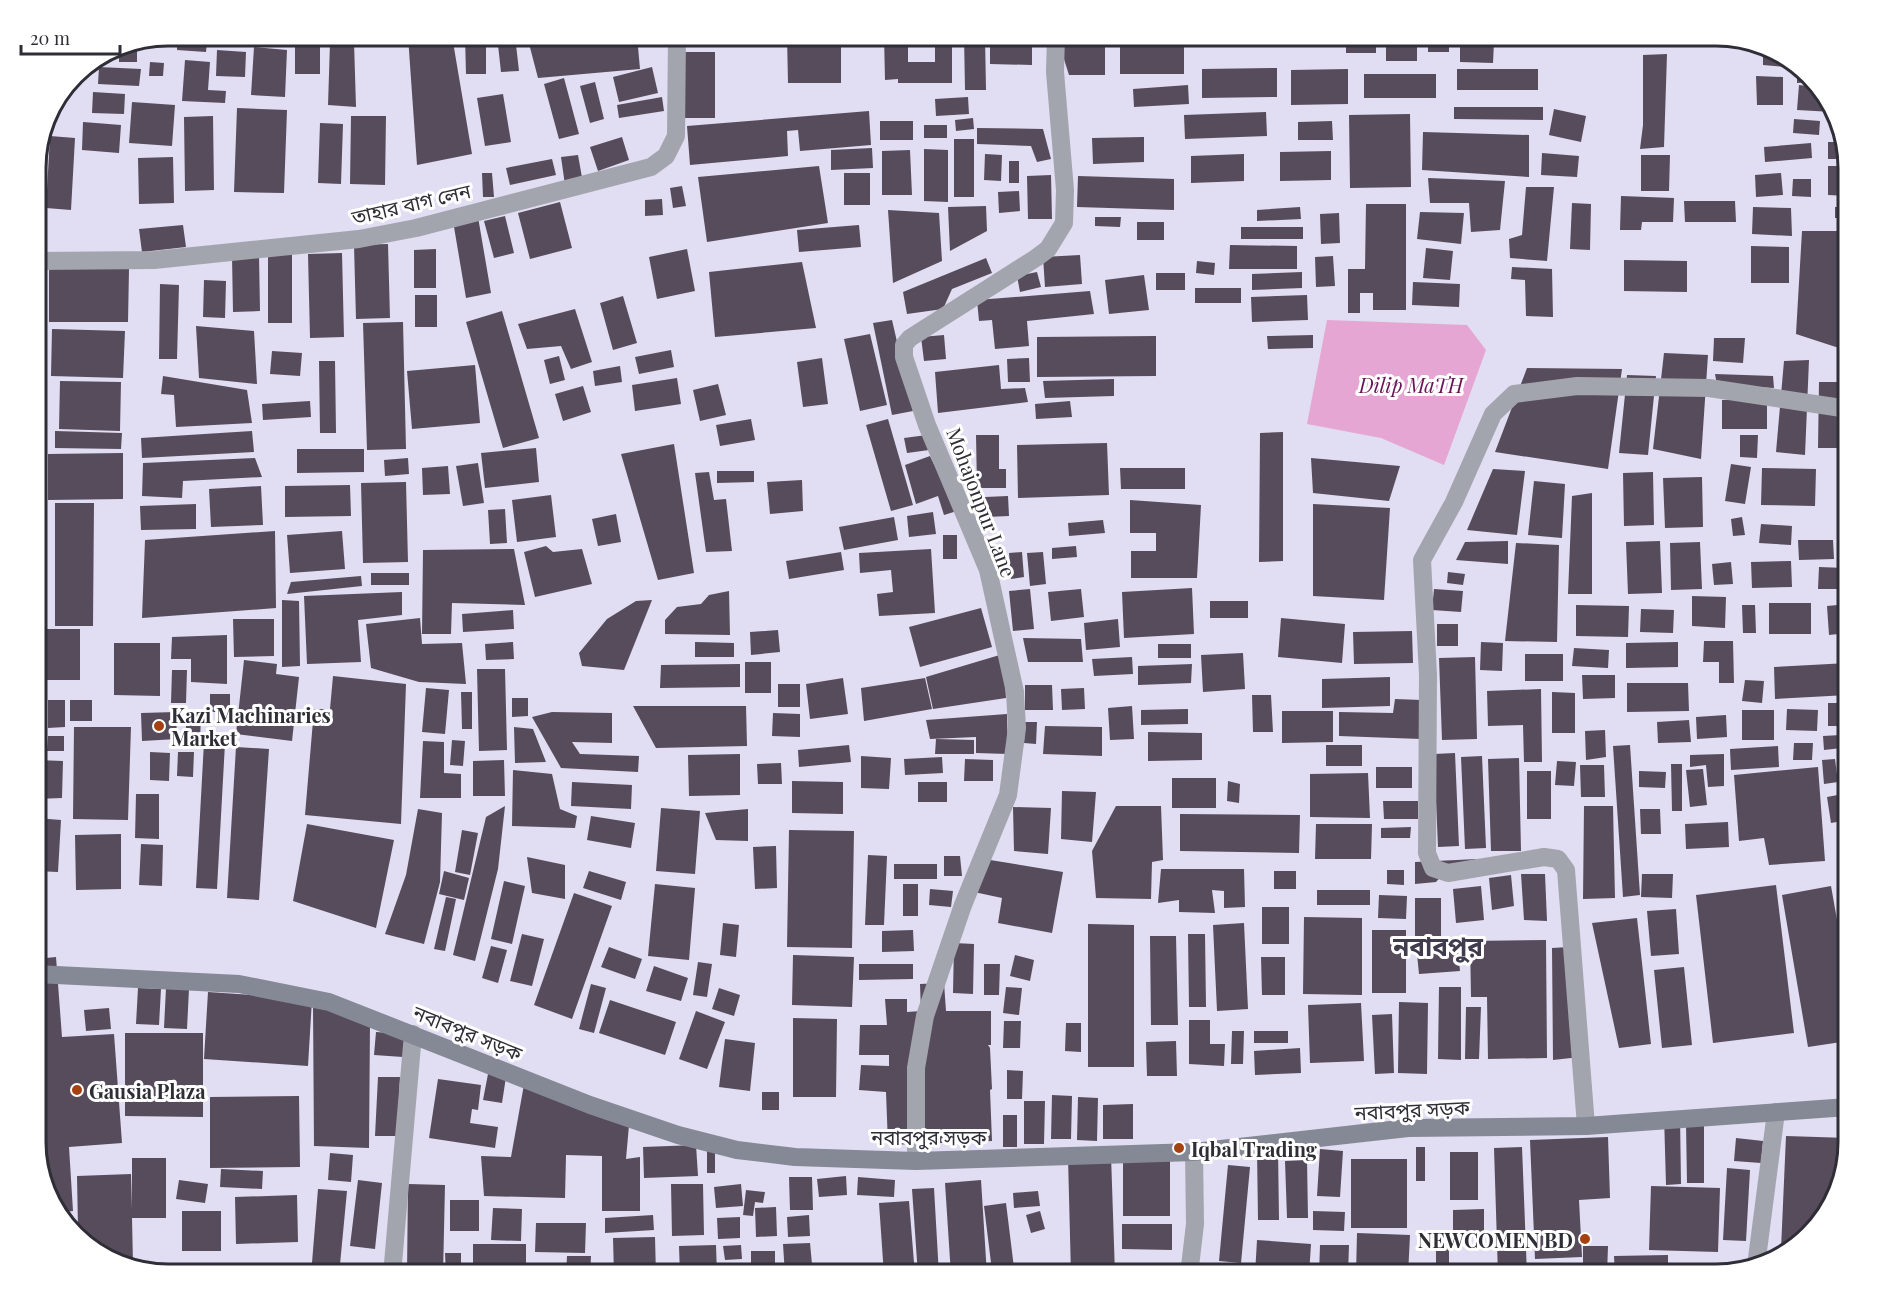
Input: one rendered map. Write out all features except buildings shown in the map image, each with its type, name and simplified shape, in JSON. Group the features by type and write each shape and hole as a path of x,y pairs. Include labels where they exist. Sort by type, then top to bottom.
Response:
{"main road":[{"name":"নবাবপুর সড়ক","path":"47,975 239,984 329,1002 590,1105 678,1134 737,1150 795,1157 916,1161 1194,1152 1407,1128 1586,1126 1838,1108"}],"street":[{"name":"Mohajonpur Lane","path":"916,1161 916,1068 925,1016 963,905 1008,795 1017,728 1016,692 988,570 927,425 904,357 904,345 910,338 1048,249 1064,223 1065,190 1055,72 1056,46"},
{"name":"তাহার বাগ লেন","path":"47,261 154,260 359,239 416,228 651,168 666,156 676,136 677,47"},
{"path":"1586,1126 1566,870 1558,859 1544,857 1448,873 1433,868 1427,852 1428,675 1422,560 1454,502 1493,414 1514,394 1577,386 1709,388 1838,407"},
{"path":"393,1264 413,1034"},
{"path":"1757,1257 1776,1112"},
{"path":"1190,1264 1195,1224 1194,1152"}],"green space":[{"name":"Dilip MaTH","path":"1327,320 1467,325 1486,350 1444,465 1381,438 1307,424"}],"place":[{"name":"Kazi Machinaries Market","path":"159,726"},
{"name":"Gausia Plaza","path":"77,1090"},
{"name":"Iqbal Trading","path":"1179,1148"},
{"name":"NEWCOMEN BD","path":"1585,1239"}],"district":[{"name":"নবাবপুর","path":"1438,945"}]}
